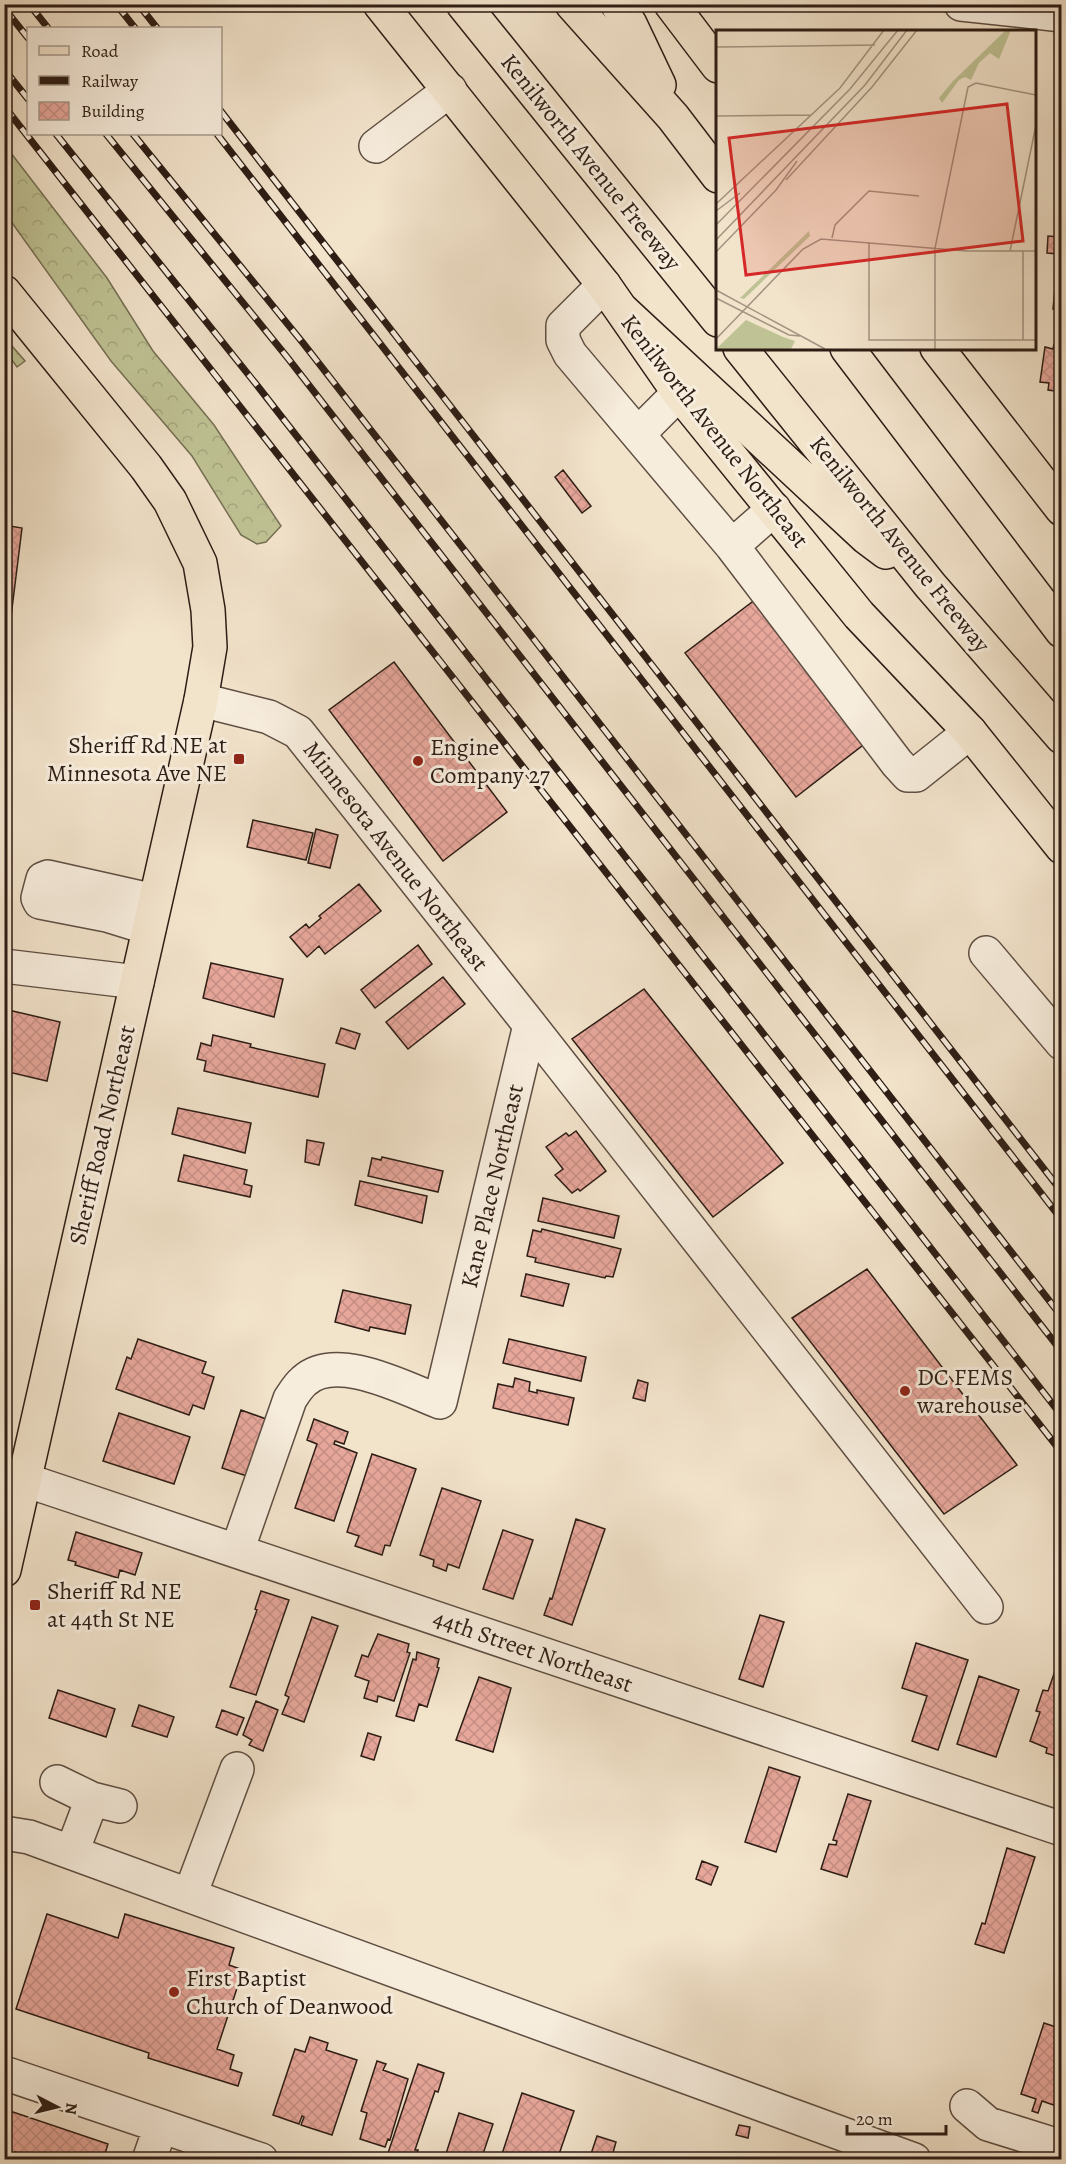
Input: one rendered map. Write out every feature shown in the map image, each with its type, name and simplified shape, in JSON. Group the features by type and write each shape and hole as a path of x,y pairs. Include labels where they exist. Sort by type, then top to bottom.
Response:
{"main road":[{"name":"Kenilworth Avenue Northeast","path":"380,4 613,298 679,393 859,615 970,732 1062,847"},
{"name":"Kenilworth Avenue Freeway","path":"463,4 716,318"},
{"path":"572,4 673,117 716,173"},
{"path":"617,4 630,24 673,117"},
{"path":"671,4 716,63"},
{"path":"4,292 146,467 170,501 200,563 208,610 210,647 201,700"},
{"path":"613,298 866,537 930,585"},
{"name":"Kenilworth Avenue Freeway","path":"743,350 930,585 1062,737"},
{"path":"849,350 1062,631"},
{"path":"939,350 1062,509"},
{"name":"Sheriff Road Northeast","path":"4,1570 15,1479 137,982 201,700"}],"street":[{"path":"967,14 1062,15"},
{"path":"376,146 450,90"},
{"path":"613,298 563,326 563,340 570,354 732,546 908,775 916,775 970,732"},
{"path":"638,434 679,393"},
{"path":"732,546 774,509"},
{"name":"Minnesota Avenue Northeast","path":"201,700 269,717 298,732 530,1025"},
{"path":"986,953 1062,1042"},
{"path":"4,966 137,982"},
{"path":"530,1025 986,1607"},
{"name":"Kane Place Northeast","path":"237,1551 290,1399 304,1380 336,1368 363,1373 440,1402 530,1025"},
{"name":"44th Street Northeast","path":"15,1479 237,1551 1062,1829"},
{"path":"190,1895 237,1769"},
{"path":"57,1782 106,1802 72,1852"},
{"path":"4,1833 28,1837 72,1852 914,2160"},
{"path":"4,2073 261,2160"},
{"path":"967,2106 988,2124 1062,2147"},
{"path":"149,2160 161,2126"}],"green space":[{"path":"4,144 107,278 153,351 214,425 281,526 266,542 257,544 241,535 192,456 111,361 5,213"},
{"path":"4,337 25,361 17,367 5,351"}],"building":[{"path":"1062,231 1062,260 1058,260 1058,254 1047,253 1048,236 1061,237"},
{"path":"1055,289 1062,290 1062,309 1053,309"},
{"path":"1054,344 1062,345 1062,392 1048,390 1049,383 1040,382 1045,347 1053,349"},
{"path":"563,470 591,506 582,513 555,477"},
{"path":"4,525 22,528 4,673"},
{"path":"756,599 867,742 796,797 685,653"},
{"name":"Engine Company 27","path":"394,662 507,812 443,861 329,710"},
{"path":"253,820 313,833 306,860 247,847"},
{"path":"316,829 338,835 330,868 308,863"},
{"path":"359,884 381,911 325,954 319,946 307,957 290,937 306,924 309,928 321,918 319,916"},
{"path":"418,945 432,964 375,1008 361,990"},
{"path":"211,963 283,979 274,1017 203,998"},
{"path":"443,977 465,1004 408,1049 386,1022"},
{"path":"644,989 783,1163 713,1217 572,1039"},
{"path":"4,1009 60,1022 47,1081 4,1071"},
{"path":"341,1028 360,1034 355,1049 336,1043"},
{"path":"213,1035 251,1044 250,1047 325,1064 318,1097 204,1071 206,1061 197,1059 201,1043 211,1046"},
{"path":"178,1108 251,1123 245,1153 172,1134"},
{"path":"576,1131 606,1171 580,1191 578,1189 572,1193 555,1175 563,1169 546,1147 566,1133 569,1136"},
{"path":"307,1140 324,1143 319,1165 305,1162"},
{"path":"184,1155 247,1170 244,1184 252,1186 250,1197 178,1181"},
{"path":"4,1156 9,1157 4,1178"},
{"path":"382,1157 443,1171 438,1192 368,1176 372,1158 381,1160"},
{"path":"360,1181 427,1196 422,1223 355,1205"},
{"path":"543,1198 619,1216 614,1238 538,1221"},
{"path":"542,1229 621,1249 613,1277 606,1276 605,1278 535,1262 536,1258 527,1256 533,1230 541,1232"},
{"name":"DC FEMS warehouse","path":"867,1269 1017,1465 944,1514 792,1318"},
{"path":"526,1274 569,1284 563,1306 521,1296"},
{"path":"343,1290 411,1305 405,1334 370,1327 369,1331 335,1322"},
{"path":"138,1339 206,1362 202,1373 214,1377 204,1409 193,1405 189,1415 116,1389 127,1357 131,1359"},
{"path":"509,1339 586,1357 581,1381 503,1363"},
{"path":"515,1378 530,1382 529,1391 537,1393 537,1390 574,1398 568,1425 493,1408 498,1384 513,1387"},
{"path":"638,1380 648,1383 645,1401 633,1398"},
{"path":"241,1410 269,1420 250,1477 222,1468"},
{"path":"119,1413 190,1437 174,1484 103,1461"},
{"path":"314,1419 348,1432 344,1444 335,1441 334,1444 357,1453 334,1521 295,1508 317,1444 307,1440"},
{"path":"372,1454 416,1469 390,1546 385,1545 382,1555 355,1546 359,1536 347,1532"},
{"path":"442,1488 481,1501 459,1568 448,1564 446,1571 433,1566 434,1560 420,1555"},
{"path":"576,1519 605,1529 572,1625 544,1615 550,1598 552,1599"},
{"path":"503,1530 533,1540 513,1599 483,1589"},
{"path":"76,1532 142,1553 135,1575 120,1570 118,1578 75,1565 76,1562 68,1560"},
{"path":"261,1591 289,1600 256,1695 230,1687 257,1610 255,1609"},
{"path":"760,1615 784,1622 763,1687 739,1679"},
{"path":"312,1617 338,1626 304,1722 282,1714 289,1697 285,1695"},
{"path":"378,1634 409,1644 407,1652 410,1653 394,1701 378,1696 377,1702 364,1698 369,1681 355,1676 362,1655 368,1657"},
{"path":"916,1643 968,1660 938,1750 912,1741 927,1696 902,1688"},
{"path":"417,1652 439,1659 437,1667 439,1668 427,1707 419,1704 414,1721 396,1716"},
{"path":"1055,1671 1062,1674 1062,1758 1046,1753 1047,1748 1030,1741 1040,1712 1036,1711 1043,1690 1048,1691"},
{"path":"979,1676 1019,1690 996,1757 957,1744"},
{"path":"479,1677 511,1688 493,1752 456,1740"},
{"path":"58,1690 115,1709 106,1737 49,1718"},
{"path":"256,1701 278,1710 263,1751 249,1745 252,1740 243,1735"},
{"path":"139,1705 174,1717 167,1737 132,1726"},
{"path":"222,1710 244,1718 237,1735 216,1727"},
{"path":"368,1733 381,1737 374,1760 361,1756"},
{"path":"769,1767 800,1777 776,1852 745,1842"},
{"path":"848,1794 871,1801 847,1877 821,1869 829,1844 836,1845 837,1841 833,1840"},
{"path":"1007,1848 1035,1857 1004,1953 975,1944 982,1923 985,1924"},
{"path":"702,1861 718,1867 711,1885 696,1879"},
{"path":"47,1914 118,1938 125,1914 234,1948 229,1965 243,1970 217,2049 234,2055 230,2069 242,2073 238,2086 148,2058 149,2053 16,2009"},
{"path":"1044,2023 1062,2029 1062,2108 1042,2101 1038,2113 1032,2111 1036,2099 1021,2094"},
{"path":"310,2037 328,2043 326,2050 357,2060 332,2135 301,2125 304,2117 302,2116 299,2124 273,2115 295,2049 305,2052"},
{"path":"377,2061 386,2064 383,2070 408,2079 390,2140 388,2139 385,2147 360,2139 367,2113 361,2111"},
{"path":"418,2064 444,2073 438,2092 435,2091 415,2150 418,2150 415,2160 386,2159"},
{"path":"522,2093 574,2111 557,2160 500,2160"},
{"path":"4,2109 108,2144 103,2160 25,2160 26,2156 15,2152 13,2160 4,2158"},
{"path":"459,2113 493,2124 481,2160 444,2160"},
{"path":"739,2125 750,2127 748,2138 736,2135"},
{"path":"597,2136 616,2142 611,2160 589,2160"}],"railway":[{"path":"29,4 47,27"},
{"path":"116,4 134,27"},
{"path":"138,4 156,27"},
{"path":"4,8 27,37"},
{"path":"4,69 27,98"},
{"path":"4,106 1062,1453"},
{"path":"222,113 1062,1192"},
{"path":"57,135 256,384 1062,1416"},
{"path":"107,135 287,357 1062,1352"},
{"path":"134,135 303,343 1062,1317"},
{"path":"218,135 1062,1220"}],"place":[{"name":"Sheriff Rd NE at Minnesota Ave NE","path":"239,759"},
{"name":"Engine Company 27","path":"418,761"},
{"name":"DC FEMS warehouse","path":"905,1391"},
{"name":"Sheriff Rd NE at 44th St NE","path":"35,1605"},
{"name":"First Baptist Church of Deanwood","path":"174,1992"}]}
